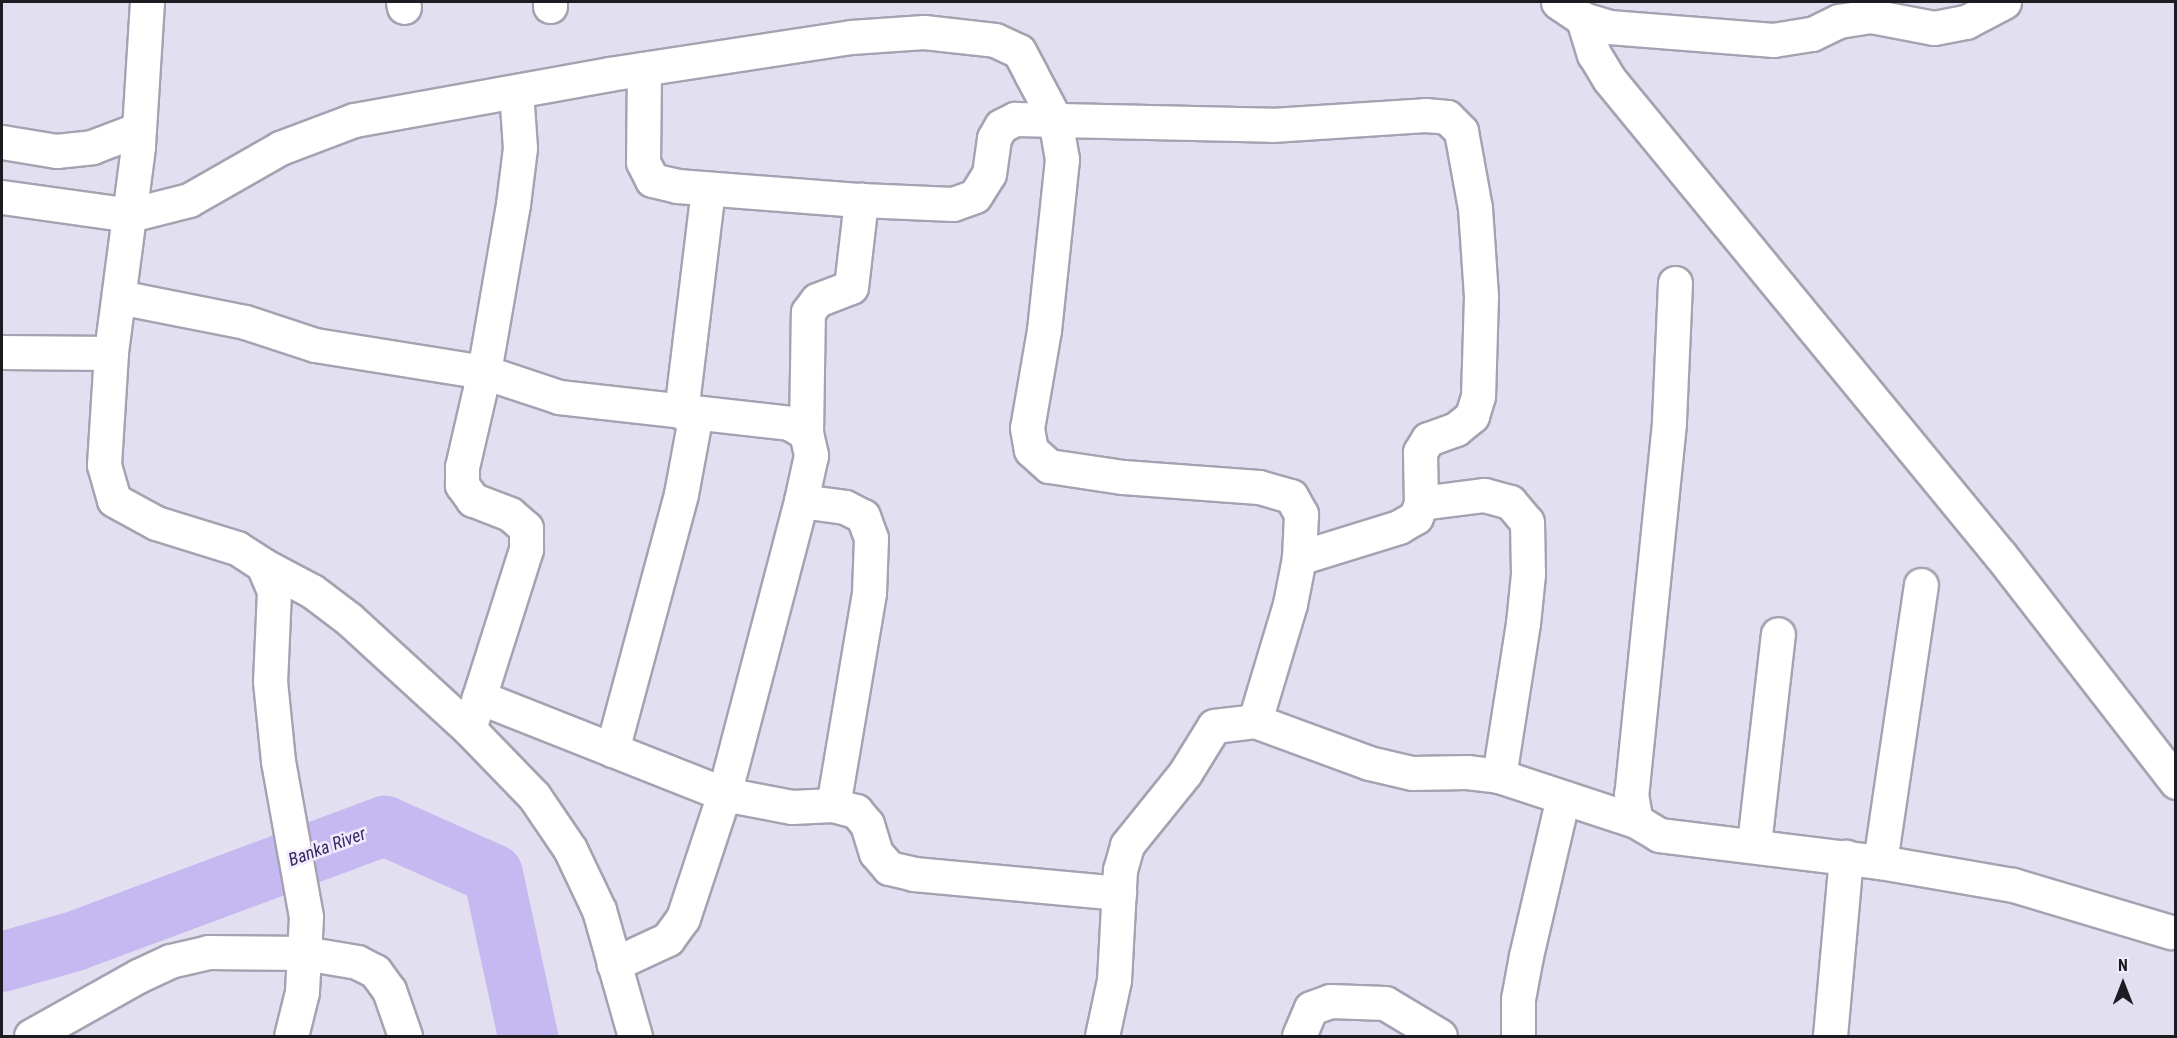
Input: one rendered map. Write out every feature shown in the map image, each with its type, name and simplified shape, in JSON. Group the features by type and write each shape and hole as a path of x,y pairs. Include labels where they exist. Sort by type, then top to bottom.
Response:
{"street":[{"path":"147,2 132,205 111,352 104,465 114,500 156,523 237,548 263,565 312,591 349,619 469,729 534,796 570,849 599,910 634,1036"},
{"path":"1571,10 1645,31 1773,40 1812,34 1839,21 1870,16 1934,28 1966,22 2004,2"},
{"path":"1571,10 1609,79 2001,556 2175,782"},
{"path":"2,197 132,205 189,200 280,148 344,123 644,69 851,37 924,32 995,40 1019,51 1056,119 1062,159 1060,198 1027,428 1031,450 1049,466 1124,477 1260,487 1291,496 1301,514 1299,558 1290,604 1255,721"},
{"path":"644,69 643,162 652,180 708,189 861,200 953,204 975,196 989,174 994,138 1001,126 1015,119 1272,125 1425,115 1447,117 1461,131 1475,208 1481,296 1478,396 1472,416 1456,429 1428,439 1420,452 1421,503 1416,517 1399,527 1299,558"},
{"path":"469,729 526,549 526,528 510,514 472,500 462,485 462,467 484,372 519,159 516,91"},
{"path":"2,142 56,151 138,138"},
{"path":"612,750 681,494 708,189"},
{"path":"614,964 668,939 683,918 724,794 811,455 806,433 808,312 817,300 851,287 861,200"},
{"path":"1636,821 1631,794 1669,423 1675,283"},
{"path":"119,297 245,322 315,345 484,372 560,397 789,423 806,433"},
{"path":"2,352 111,352"},
{"path":"1421,503 1484,495 1510,502 1527,522 1528,574 1523,623 1499,776"},
{"path":"801,501 845,507 863,516 871,538 869,593 832,805"},
{"path":"263,565 274,591 270,681 278,761 306,917 302,992 291,1036"},
{"path":"1880,862 1921,585"},
{"path":"1754,844 1778,634"},
{"path":"479,697 724,794 792,807 832,805 856,811 867,825 876,853 889,868 914,874 1119,893"},
{"path":"1102,1036 1114,980 1119,893 1127,845 1185,773 1205,737 1214,726 1255,721 1369,763 1412,773 1467,772 1499,776 1636,821 1659,835 1754,844 1880,862 2013,885 2171,932"},
{"path":"1518,1036 1518,999 1526,956 1563,797"},
{"path":"1830,1036 1846,857"},
{"path":"31,1036 170,961 208,952 304,953 357,962 375,970 389,990 405,1036"},
{"path":"1299,1036 1311,1008 1330,1001 1385,1003 1440,1036"}],"waterway":[{"name":"Banka River","path":"2,962 75,941 385,826 493,874 528,1036"}]}
